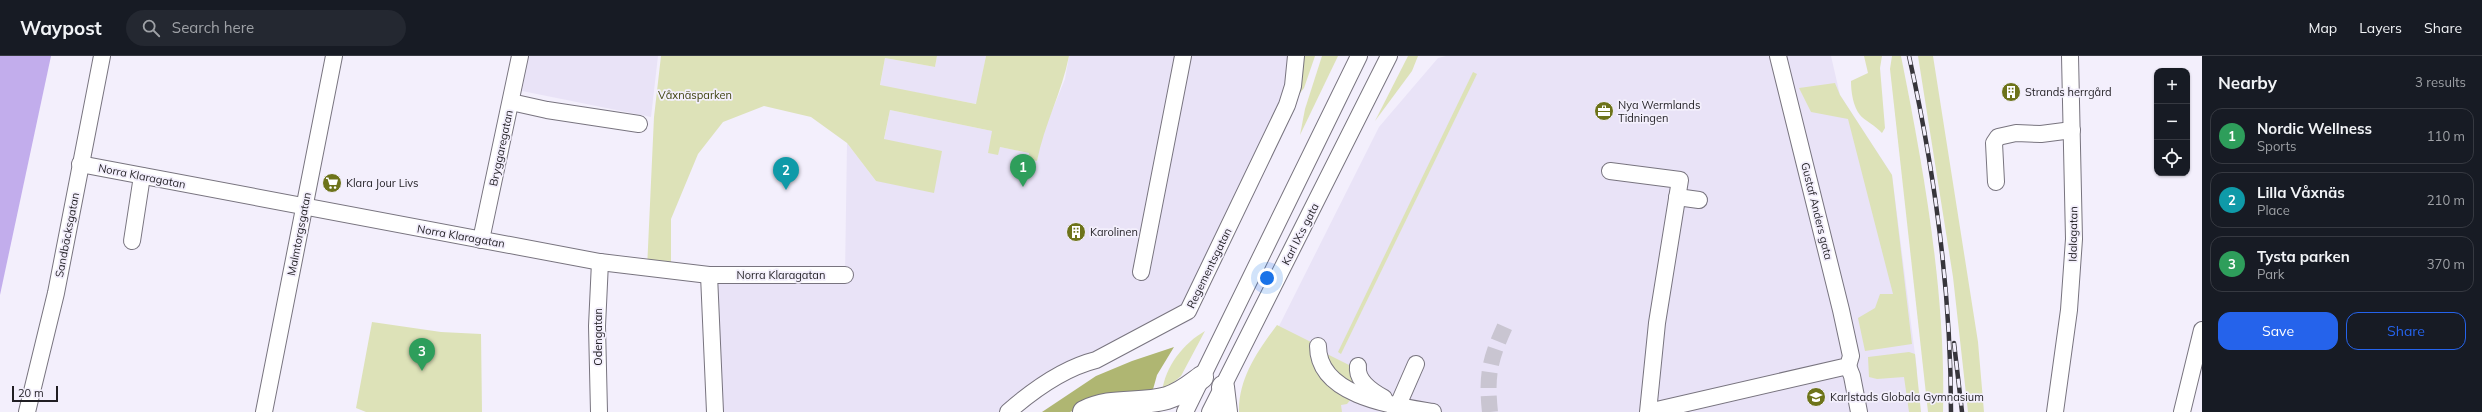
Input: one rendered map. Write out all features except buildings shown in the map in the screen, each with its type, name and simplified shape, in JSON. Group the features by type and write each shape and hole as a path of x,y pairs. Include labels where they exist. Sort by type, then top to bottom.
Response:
{"highway":[{"path":"1084,412 1107,404 1168,397 1188,388 1202,377"},
{"path":"1223,387 1226,412"}],"street":[{"name":"Sandbäcksgatan","path":"27,412 56,293 102,56"},
{"name":"Malmtorgsgatan","path":"264,412 334,56"},
{"name":"Bryggaregatan","path":"481,240 520,56"},
{"path":"1141,272 1183,56"},
{"name":"Regementsgatan","path":"1008,412 1023,399 1081,363 1096,360 1191,308 1287,105 1293,86 1296,56"},
{"path":"1185,412 1358,56"},
{"name":"Karl IX:s gata","path":"1210,412 1389,56"},
{"name":"Gustaf Anders gata","path":"1778,56 1841,310 1851,356 1848,366 1852,376 1859,412"},
{"name":"Idalagatan","path":"2055,412 2069,310 2074,239 2070,56"},
{"path":"511,102 547,110 639,124"},
{"path":"1996,182 1994,143 1998,137 2016,133 2045,134 2072,130"},
{"name":"Norra Klaragatan","path":"80,164 304,208 600,262 709,275 845,275"},
{"path":"1610,171 1680,180 1657,323 1648,412 1848,366"},
{"path":"132,241 142,176"},
{"path":"1677,197 1699,200"},
{"name":"Odengatan","path":"599,412 597,326 600,262"},
{"path":"709,275 715,412"},
{"path":"2182,412 2202,330"},
{"path":"1318,346 1318,354 1323,367 1353,394 1396,409 1433,412"},
{"path":"1396,409 1416,364"},
{"path":"1358,366 1359,376 1367,386 1396,409"}],"shaded area":[{"path":"0,56 51,56 0,295"},
{"path":"528,56 658,56 651,117 522,91"},
{"path":"937,56 986,56 977,104 880,86 885,58 935,67"},
{"path":"1069,56 1301,56 1215,272 1192,320 1110,357 1053,387 1021,412 715,412 709,275 845,275 847,143 876,181 890,110 992,131 1000,147 1030,153 1037,160 1041,138 1065,79"},
{"path":"1446,56 1831,56 1840,95 1892,175 1917,370 1911,412 1326,412 1273,338 1379,127 1438,58"}],"green space":[{"name":"Våxnäsparken","path":"661,56 937,56 935,67 885,58 880,85 976,104 986,56 1069,56 1037,161 1028,159 1029,153 1000,147 998,155 988,153 992,131 890,110 884,139 942,151 934,193 876,181 847,143 811,117 764,106 723,122 698,154 671,219 671,267 647,269 654,117"},
{"path":"1301,56 1315,56 1304,88 1297,97"},
{"path":"1322,56 1338,56 1300,135 1305,109"},
{"path":"1408,56 1418,56 1412,71 1375,121"},
{"path":"1864,56 1882,56 1880,68 1885,128 1882,133 1860,115 1853,99 1851,81 1868,73"},
{"path":"1892,56 1901,56 1918,144 1932,233 1941,323 1943,412 1928,412 1890,69"},
{"path":"1918,56 1933,56 1978,342 1984,412 1968,412 1953,277"},
{"path":"1473,72 1477,74 1341,354 1338,352"},
{"path":"1835,83 1840,95 1892,175 1912,344 1865,351 1858,318 1875,308 1880,294 1893,294 1848,119 1811,112 1799,88"},
{"path":"372,322 441,332 481,334 482,412 366,412 356,408"},
{"path":"1277,325 1311,342 1311,352 1318,368 1329,381 1351,399 1347,404 1341,405 1342,412 1239,412 1242,388 1250,366 1263,344"},
{"path":"1205,331 1181,376 1162,392 1171,364 1190,342"},
{"path":"1174,347 1157,375 1152,393 1097,401 1070,412 1042,412 1096,376 1132,361"},
{"path":"1909,352 1915,354 1921,412 1909,412 1904,377 1877,379 1869,377 1868,357"},
{"path":"1325,353 1349,365 1357,389 1330,367"}],"tunnel":[{"path":"1490,412 1490,368 1505,326"}],"railway":[{"path":"1909,56 1927,144 1940,233 1948,322 1951,412"},
{"path":"1954,343 1962,412"}],"place":[{"name":"Strands herrgård","path":"2011,92"},
{"name":"Nya Wermlands Tidningen","path":"1604,111"},
{"name":"Klara Jour Livs","path":"332,183"},
{"name":"Nordic Wellness","path":"1023,187"},
{"name":"Lilla Våxnäs","path":"786,190"},
{"name":"Karolinen","path":"1076,232"},
{"name":"Tysta parken","path":"422,371"},
{"name":"Karlstads Globala Gymnasium","path":"1816,397"}]}
